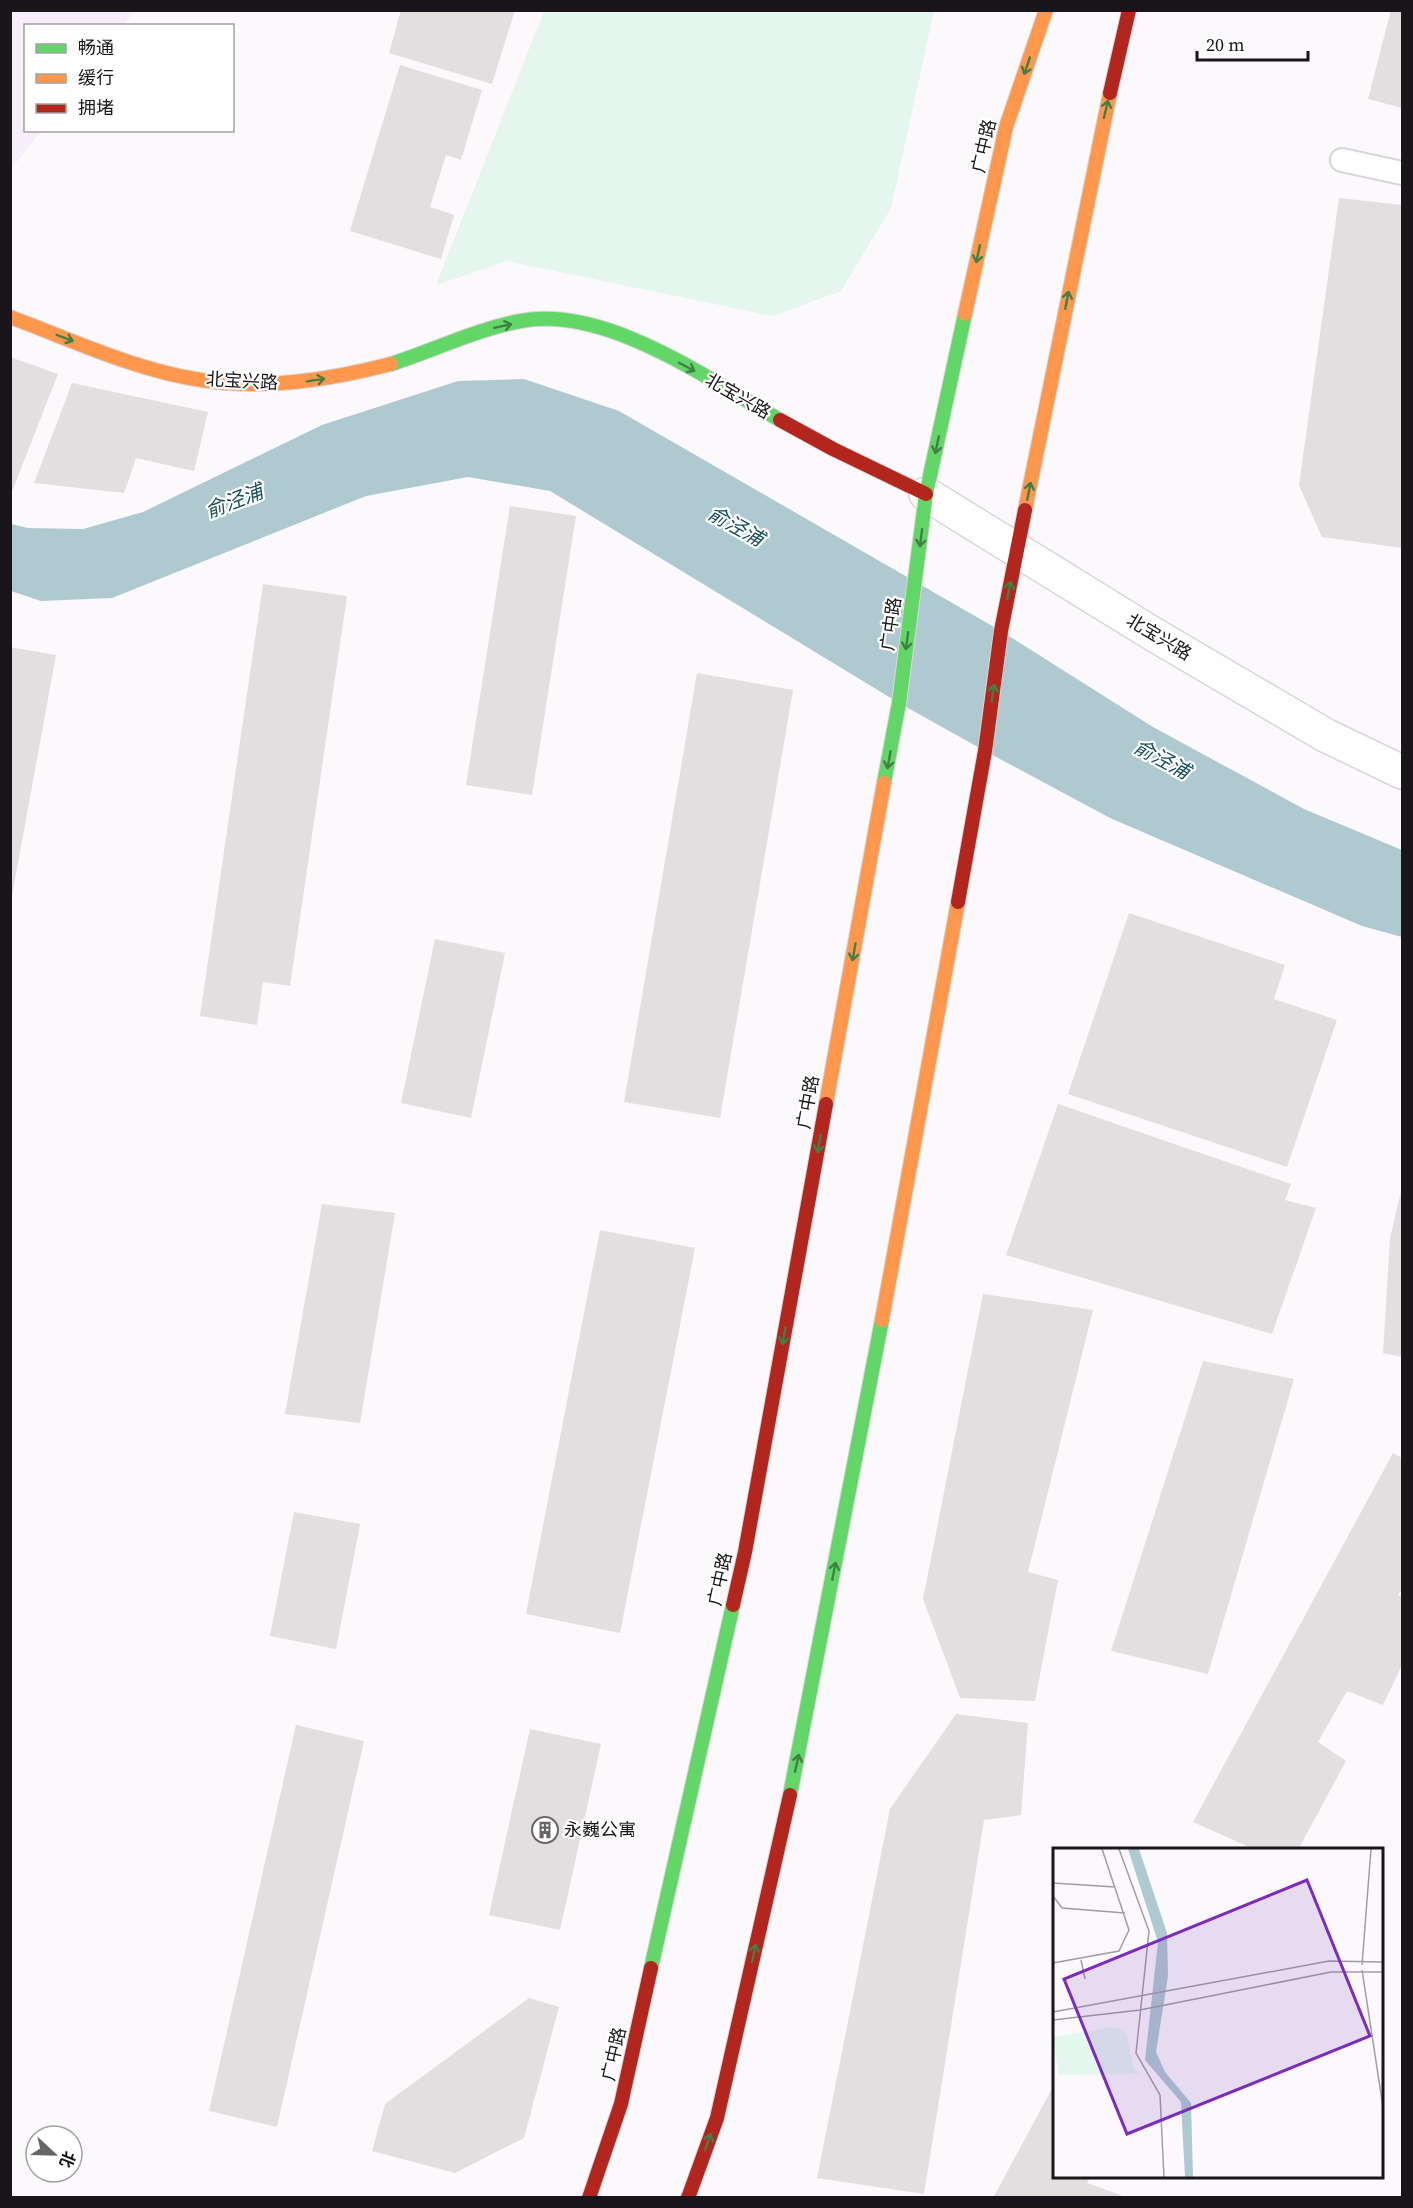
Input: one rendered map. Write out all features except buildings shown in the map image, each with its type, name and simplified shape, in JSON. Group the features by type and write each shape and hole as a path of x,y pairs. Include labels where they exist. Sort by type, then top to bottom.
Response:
{"main road":[{"name":"广中路","path":"589,2198 621,2104 745,1552 899,703 926,494 1006,127 1046,10"},
{"path":"688,2198 717,2118 800,1750 903,1209 985,751 1001,631 1097,149 1129,10"},
{"name":"北宝兴路","path":"10,317 126,360 174,374 234,383 272,384 313,381 390,365 429,353 482,330 540,318 569,320 641,344 804,433 926,494"}],"street":[{"name":"北宝兴路","path":"926,494 1153,634 1325,735 1402,772"}],"lane":[{"path":"1342,160 1402,173"}],"shaded area":[{"path":"11,10 135,11 124,24 24,24 24,132 40,132 11,169"},
{"path":"544,11 934,11 891,208 841,291 773,316 507,261 436,285"}],"water":[{"name":"俞泾浦","path":"524,379 619,411 1001,631 1153,727 1304,809 1402,850 1402,937 1362,926 1110,818 899,703 550,491 468,477 366,496 112,598 41,601 11,591 11,524 28,528 83,529 143,512 322,425 458,381"}],"traffic: fast":[{"path":"884,783 899,703 926,494 965,314"},
{"path":"391,364 472,334 504,325 521,321 554,319 587,324 622,335 656,350 780,420"},
{"path":"790,1795 882,1320"},
{"path":"651,1968 733,1605"}],"traffic: slow":[{"path":"965,314 1006,127 1046,10"},
{"path":"1025,510 1110,93"},
{"path":"10,317 128,362 176,375 225,383 297,382 344,375 391,364"},
{"path":"826,1104 884,783"},
{"path":"882,1320 958,902"}],"traffic: jam":[{"path":"1110,93 1129,10"},
{"path":"780,420 833,449 926,494"},
{"path":"958,902 985,751 1001,631 1025,510"},
{"path":"733,1605 745,1552 826,1104"},
{"path":"688,2198 717,2118 790,1795"},
{"path":"589,2198 621,2104 651,1968"}],"place":[{"name":"永巍公寓","path":"545,1830"}]}
